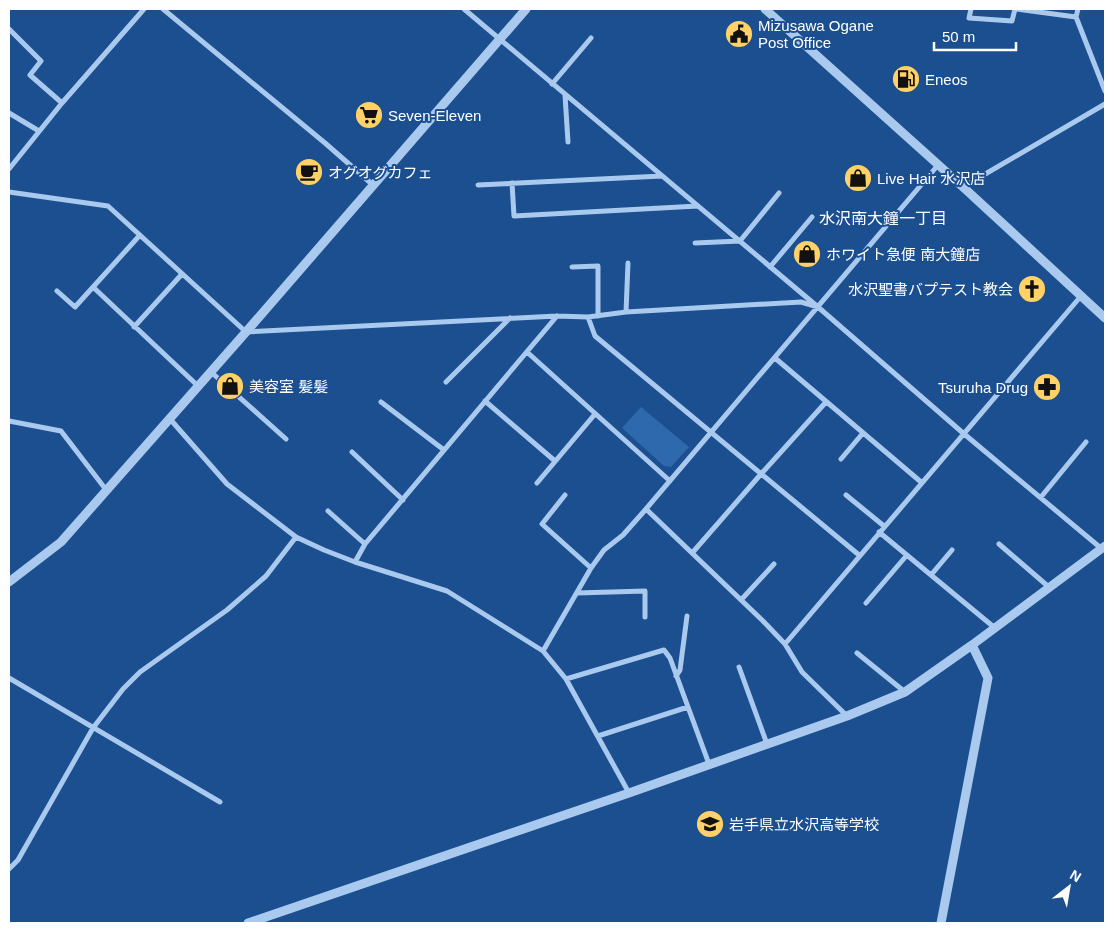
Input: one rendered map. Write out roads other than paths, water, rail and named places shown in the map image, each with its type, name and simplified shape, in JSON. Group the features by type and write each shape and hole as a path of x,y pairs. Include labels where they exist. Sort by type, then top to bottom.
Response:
{"street":[{"path":"9,169 62,103 144,9"},
{"path":"163,9 373,185"},
{"path":"248,923 629,793 847,716 905,692 1104,547 963,433 818,307 464,9"},
{"path":"9,582 61,542 526,9"},
{"path":"765,9 1105,318"},
{"path":"971,9 969,18 1012,21 1016,9 1076,17"},
{"path":"1078,9 1076,17 1105,92"},
{"path":"9,29 41,61 30,75 62,103"},
{"path":"552,84 590,38"},
{"path":"565,95 568,142"},
{"path":"963,187 1105,104"},
{"path":"9,113 39,131"},
{"path":"543,651 576,592 604,550 623,534 646,509 938,165"},
{"path":"478,185 662,176"},
{"path":"512,183 514,216 698,206"},
{"path":"9,192 108,206 246,332 510,318 588,317 626,312 801,302 818,307"},
{"path":"695,242 740,241 779,193"},
{"path":"770,267 812,217"},
{"path":"57,291 76,308 140,235"},
{"path":"626,312 628,263"},
{"path":"572,267 598,266 598,316"},
{"path":"134,327 182,274"},
{"path":"93,288 198,386"},
{"path":"785,644 1081,296"},
{"path":"355,562 366,544 556,316"},
{"path":"588,317 595,336 859,556"},
{"path":"446,382 510,318"},
{"path":"526,352 670,481"},
{"path":"774,358 921,482"},
{"path":"210,372 286,439"},
{"path":"485,401 555,461"},
{"path":"382,402 444,450"},
{"path":"693,552 826,402"},
{"path":"537,483 595,414"},
{"path":"170,419 227,484 296,537 355,562 447,591 543,651 566,679 629,793"},
{"path":"9,421 61,431 107,491"},
{"path":"841,459 863,433"},
{"path":"1041,497 1086,442"},
{"path":"352,452 402,500"},
{"path":"565,495 542,524 591,568"},
{"path":"846,495 884,526"},
{"path":"646,509 693,552 785,644 802,672 847,716"},
{"path":"328,511 366,544"},
{"path":"879,532 995,628"},
{"path":"9,869 18,860 93,728 123,689 140,672 234,604 266,576 296,537"},
{"path":"999,544 1050,588"},
{"path":"931,575 952,550"},
{"path":"866,603 907,555"},
{"path":"741,600 774,564"},
{"path":"576,592 646,591 645,617"},
{"path":"676,676 680,670 687,616"},
{"path":"941,923 988,678 972,645"},
{"path":"566,679 664,650 670,658 709,764"},
{"path":"857,653 905,692"},
{"path":"739,667 767,744"},
{"path":"9,678 220,802"},
{"path":"598,736 688,706"}],"place":[{"name":"Mizusawa Ogane Post Office","path":"739,34"},
{"name":"Eneos","path":"906,79"},
{"name":"Seven-Eleven","path":"369,115"},
{"name":"オグオグカフェ","path":"309,172"},
{"name":"Live Hair 水沢店","path":"858,178"},
{"name":"ホワイト急便 南大鐘店","path":"807,254"},
{"name":"水沢聖書バプテスト教会","path":"1032,289"},
{"name":"美容室 髪髪","path":"230,386"},
{"name":"Tsuruha Drug","path":"1047,387"},
{"name":"岩手県立水沢高等学校","path":"710,824"}],"district":[{"name":"水沢南大鐘一丁目","path":"883,218"}]}
